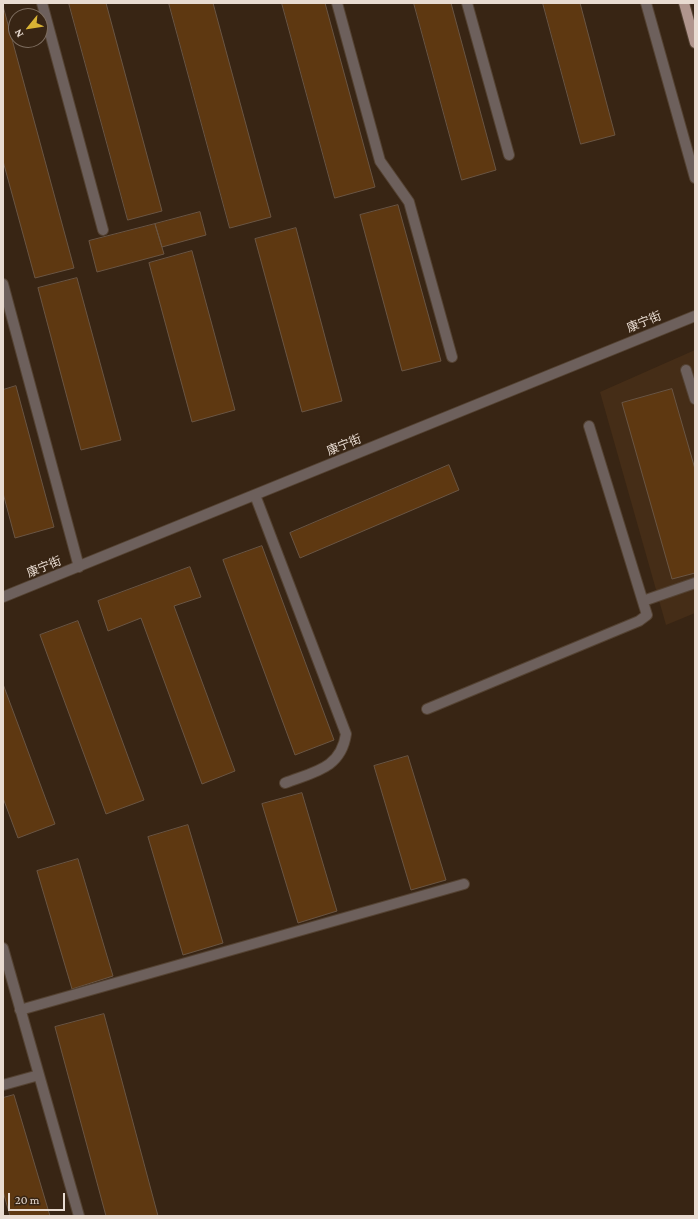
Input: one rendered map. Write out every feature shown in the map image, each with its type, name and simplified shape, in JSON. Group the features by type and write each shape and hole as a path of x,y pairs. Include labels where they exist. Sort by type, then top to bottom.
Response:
{"main road":[{"path":"684,3 695,43"}],"street":[{"path":"42,3 103,230"},
{"path":"337,3 380,161 409,202 452,357"},
{"path":"467,3 510,155"},
{"path":"646,3 695,178"},
{"path":"3,284 79,567"},
{"name":"康宁街","path":"3,597 695,316"},
{"path":"686,370 695,399"},
{"path":"427,709 640,621 647,615 589,426"},
{"path":"255,495 346,734 344,746 337,757 326,767 285,783"},
{"path":"643,601 695,583"},
{"path":"20,1010 464,884"},
{"path":"3,948 79,1216"},
{"path":"3,1085 39,1075"}],"shaded area":[{"path":"695,350 695,613 666,625 600,392"}],"building":[{"path":"69,3 106,3 162,211 128,220"},
{"path":"169,3 213,3 271,217 230,228"},
{"path":"282,3 325,3 375,187 335,198"},
{"path":"414,3 451,3 496,170 462,180"},
{"path":"543,3 580,3 615,135 581,144"},
{"path":"3,6 8,24 8,48 14,48 74,268 35,278 3,161"},
{"path":"398,205 441,361 402,371 360,215"},
{"path":"200,212 206,235 162,247 155,224"},
{"path":"155,224 164,254 97,272 89,241"},
{"path":"296,228 342,401 302,412 255,239"},
{"path":"192,251 235,410 192,422 149,263"},
{"path":"77,278 121,440 81,450 38,288"},
{"path":"16,386 54,527 15,538 3,493 3,390"},
{"path":"672,389 695,469 695,573 672,579 622,403"},
{"path":"449,465 459,490 300,558 290,533"},
{"path":"262,546 334,740 295,755 223,560"},
{"path":"190,567 201,597 174,606 235,771 202,784 141,618 108,631 98,601"},
{"path":"78,621 144,800 106,814 40,635"},
{"path":"3,684 55,824 18,838 3,798"},
{"path":"408,756 446,880 411,890 374,766"},
{"path":"302,793 337,911 298,923 262,804"},
{"path":"188,825 223,943 183,955 148,837"},
{"path":"78,859 113,976 72,989 37,871"},
{"path":"104,1014 158,1216 106,1216 55,1027"},
{"path":"14,1095 50,1216 10,1216 3,1191 3,1098"}]}
